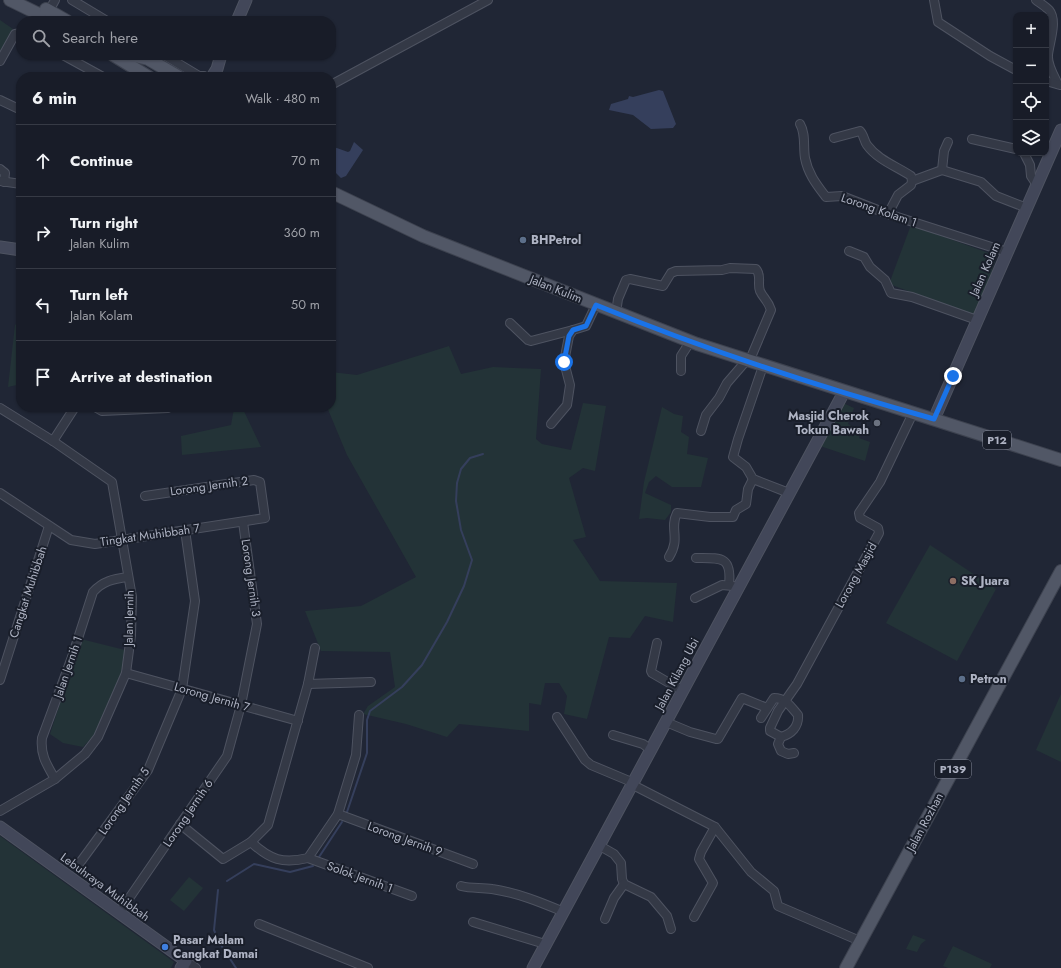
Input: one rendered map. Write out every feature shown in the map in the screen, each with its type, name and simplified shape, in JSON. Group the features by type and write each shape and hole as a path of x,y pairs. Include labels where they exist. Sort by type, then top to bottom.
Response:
{"main road":[{"path":"10,0 51,16"},
{"path":"29,0 51,16"},
{"path":"120,60 141,72"},
{"path":"136,60 155,72"},
{"path":"150,60 170,72"},
{"name":"Jalan Kulim","path":"336,194 400,226 690,342 748,362 1061,460"},
{"name":"Jalan Rozhan","path":"846,968 1061,571"}],"street":[{"path":"51,16 55,0"},
{"path":"72,0 99,16"},
{"path":"239,16 246,0"},
{"path":"336,82 488,0"},
{"path":"934,0 938,22 990,56 1013,68"},
{"path":"1036,0 1049,10 1053,17 1051,43 1048,56 1050,68 1060,85"},
{"path":"0,61 16,34"},
{"path":"72,60 94,72"},
{"path":"172,60 192,72"},
{"path":"213,72 217,69 219,60"},
{"path":"1049,82 1060,85"},
{"path":"0,100 16,108"},
{"name":"Lorong Kolam 1","path":"800,124 803,132 805,158 811,176 826,197 842,196 888,214 1007,252"},
{"name":"Jalan Kolam","path":"934,419 1061,130"},
{"path":"834,138 860,131 867,145 874,152 895,168 911,176 911,185 893,202 888,214"},
{"path":"972,139 1013,148"},
{"path":"942,170 944,151 948,142"},
{"path":"1026,156 1030,165 1031,176 1037,185"},
{"path":"0,169 5,173 2,182 16,183"},
{"path":"912,181 942,170 981,182 996,196 1026,208"},
{"path":"0,247 16,249"},
{"path":"849,251 864,257 870,267 885,280 891,293 912,297 977,320"},
{"path":"616,313 618,299 626,280 630,279 663,286 672,273 676,271 722,270 730,268 756,269 759,273 760,291 769,302 771,310 748,362 727,383 719,398 706,415 701,431"},
{"path":"510,324 531,341 586,326 596,305"},
{"path":"551,424 567,405 570,385 564,362 569,336 573,330"},
{"path":"681,371 681,356 690,342"},
{"path":"763,366 733,457 746,468 753,479 788,493"},
{"name":"Jalan Kilang Ubi","path":"533,968 683,691 733,586 788,493 844,392"},
{"name":"Jalan Jernih","path":"0,408 53,441 112,482 132,597 131,635 126,673 98,737 85,754 54,779 0,811"},
{"path":"53,441 72,412"},
{"name":"Lorong Masjid","path":"786,701 879,534 878,528 860,518 859,512 880,482 913,413"},
{"path":"669,557 674,549 676,540 674,519 677,512 733,517 736,510 746,504 748,489 753,479"},
{"name":"Lorong Jernih 2","path":"145,496 254,480 260,482 265,518"},
{"name":"Tingkat Muhibbah 7","path":"0,493 71,540 95,544 265,518"},
{"name":"Lorong Jernih 3","path":"241,706 257,624 243,522"},
{"name":"Cangkat Muhibbah","path":"0,680 49,526"},
{"name":"Lorong Jernih 5","path":"79,864 148,770 182,689 195,601 185,530"},
{"path":"695,598 722,586 733,586 731,570 728,564 721,560 696,558"},
{"name":"Jalan Jernih 1","path":"54,779 43,758 41,748 42,738 72,657 93,592 99,585 106,581 128,577"},
{"path":"656,644 651,670 652,673 683,691"},
{"path":"180,824 223,859 251,842 264,830 271,818 308,684 315,648"},
{"name":"Lorong Jernih 7","path":"126,673 298,721"},
{"path":"308,684 371,682"},
{"path":"666,722 690,732 716,739 742,698 767,708"},
{"path":"761,718 774,698 781,698 786,701 799,718 792,732 781,737 778,744 779,748 788,754 794,753"},
{"path":"781,737 770,731 770,728 786,701"},
{"name":"Lorong Jernih 6","path":"119,913 227,756 241,706"},
{"path":"251,842 260,851 274,859 284,861 308,858 338,814 356,755 360,715"},
{"path":"557,717 585,760 591,765 633,784 715,827 751,872 774,891 778,906 860,942"},
{"path":"613,735 643,744 651,750"},
{"name":"Lorong Jernih 9","path":"338,814 472,864"},
{"name":"Lebuhraya Muhibbah","path":"0,827 119,913 183,964 196,968"},
{"path":"694,917 713,883 699,859 701,852 715,827"},
{"path":"600,846 614,854 621,864 624,884 651,897 667,916 671,929"},
{"name":"Solok Jernih 1","path":"308,858 412,896"},
{"path":"605,918 614,898 624,884"},
{"path":"461,886 472,889 492,889 528,896 564,912"},
{"path":"473,922 545,944"},
{"path":"259,924 368,968"}],"shaded area":[{"path":"0,20 13,29 0,53"},
{"path":"911,225 997,256 976,316 889,284"},
{"path":"16,324 16,385 8,387"},
{"path":"449,346 461,374 493,367 541,369 536,439 542,444 571,450 583,403 606,406 595,471 583,468 569,478 586,537 573,540 600,581 677,583 673,622 645,616 630,638 609,637 587,719 564,714 567,696 559,683 545,683 541,705 529,703 529,731 459,724 447,737 406,724 363,714 368,706 395,687 390,652 321,651 305,611 361,606 416,577 347,455 329,412 336,412 336,373 357,375"},
{"path":"843,403 854,408 848,424 861,430 859,438 870,442 865,461 820,446"},
{"path":"662,407 674,414 683,416 681,432 689,437 687,454 708,458 701,487 672,487 656,476 649,482 645,493 671,505 671,512 665,520 647,518 639,519 644,482"},
{"path":"233,412 244,412 261,447 182,455 181,436 231,425"},
{"path":"930,545 996,589 957,661 886,623"},
{"path":"81,639 125,650 124,671 96,733 83,747 63,743 50,734"},
{"path":"1061,694 1061,762 1036,750"},
{"path":"0,836 174,962 171,968 0,968"},
{"path":"189,877 203,888 184,911 170,900"},
{"path":"913,935 926,940 921,944 917,952 906,949"},
{"path":"953,946 992,964 990,968 948,968 943,966"}],"water":[{"path":"659,90 663,91 676,124 673,128 651,129 633,115 609,110 611,104 628,99 629,96 633,97"},
{"path":"354,142 363,150 346,176 341,178 336,173 336,148 348,152 350,151"}],"waterway":[{"path":"347,812 367,753 367,720 370,711 402,687 422,665 447,622 464,586 472,560 461,530 456,501 457,483 461,469 470,458 483,454"},
{"path":"319,857 342,822"},
{"path":"227,881 254,864 290,872 313,866"},
{"path":"218,890 214,930 219,942 236,968"}],"place":[{"name":"BHPetrol","path":"523,240"},
{"name":"Masjid Cherok Tokun Bawah","path":"877,423"},
{"name":"SK Juara","path":"953,581"},
{"name":"Petron","path":"962,679"},
{"name":"Pasar Malam Cangkat Damai","path":"165,947"}],"route":[{"path":"564,362 569,336 573,330 586,326 596,305 696,344 746,361 934,419 953,376"}]}
